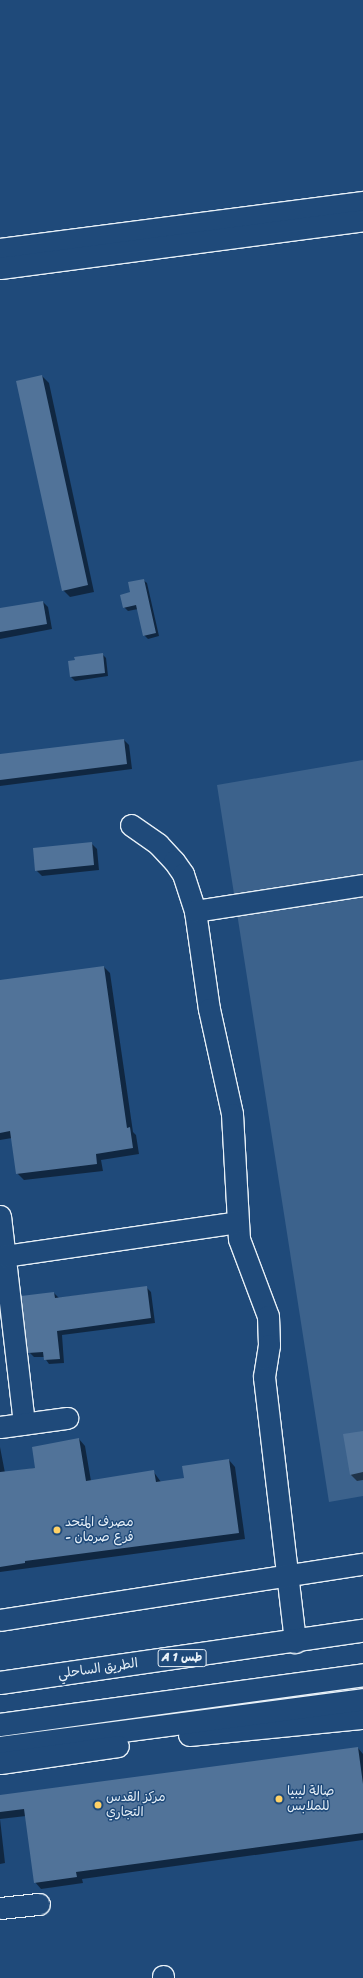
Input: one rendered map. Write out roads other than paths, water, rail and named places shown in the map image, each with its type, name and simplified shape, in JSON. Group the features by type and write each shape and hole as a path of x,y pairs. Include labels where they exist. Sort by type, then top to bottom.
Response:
{"highway":[{"name":"الطريق الساحلي","path":"0,1683 295,1642 363,1631"},
{"path":"0,1725 363,1675"}],"street":[{"path":"0,249 363,202"},
{"path":"0,268 363,220"},
{"path":"131,825 158,844 174,861 183,874 195,911 209,1009 232,1114 239,1239 268,1316 269,1345 264,1377 295,1642"},
{"path":"195,911 363,885"},
{"path":"0,1216 24,1424"},
{"path":"5,1256 238,1222"},
{"path":"0,1426 67,1418"},
{"path":"0,1620 363,1564"},
{"path":"185,1700 188,1728"},
{"path":"0,1763 188,1728 363,1700"},
{"path":"0,1747 188,1728 363,1718"},
{"path":"0,1908 39,1904"}],"place":[{"name":"مصرف المتحد - فرع صرمان","path":"57,1530"},
{"name":"صالة ليبيا للملابس","path":"279,1799"},
{"name":"مركز القدس التجاري","path":"98,1805"}]}
